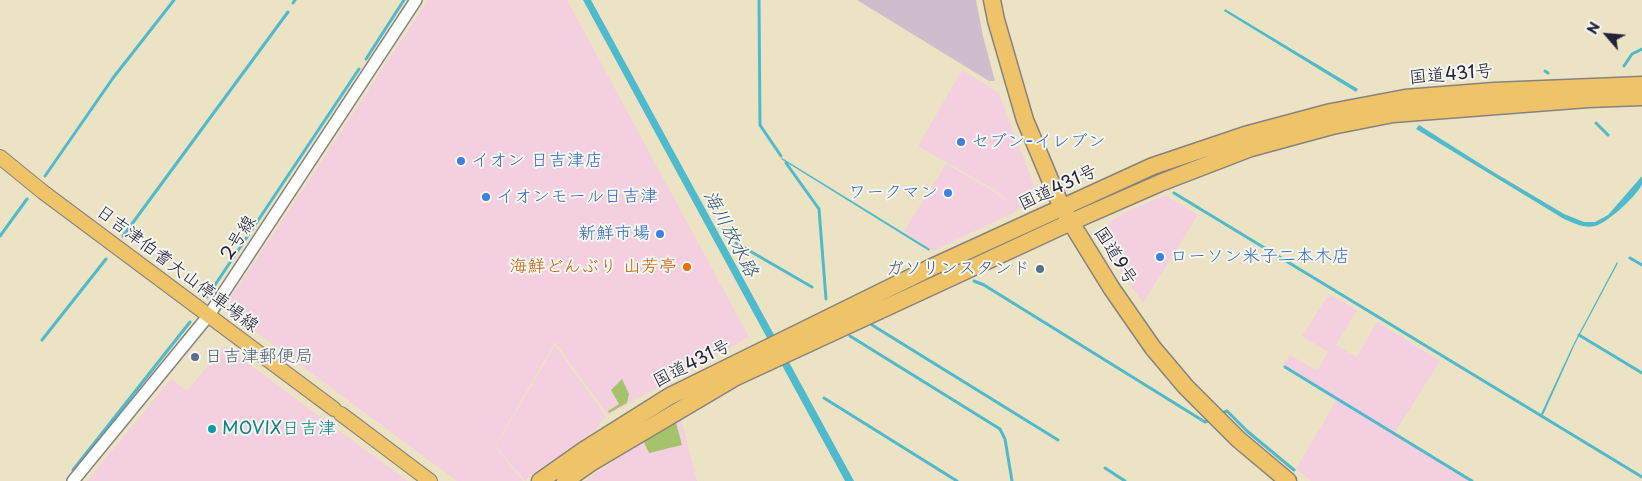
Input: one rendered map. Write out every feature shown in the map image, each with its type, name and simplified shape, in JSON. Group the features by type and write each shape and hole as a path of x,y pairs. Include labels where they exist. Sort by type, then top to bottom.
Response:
{"highway":[{"name":"国道9号","path":"992,0 1025,120 1066,215 1112,289 1153,348 1186,387 1231,432 1288,481"},
{"name":"国道431号","path":"1066,215 1153,166 1245,135 1331,112 1406,98 1494,91 1642,85"},
{"name":"国道431号","path":"540,481 584,450 670,396 787,346 930,268 1066,215 1160,183 1251,148 1332,126 1393,114 1588,99 1642,98"},
{"name":"国道431号","path":"565,481 592,462 734,378 768,355"}],"main road":[{"name":"日吉津伯耆大山停車場線","path":"0,157 43,192 430,481"}],"street":[{"name":"2号線","path":"73,481 209,315 416,0"}],"shaded area":[{"name":"イオンモール日吉津","path":"428,0 567,0 749,337 608,415 555,342 495,446 523,481 457,481 233,315 230,299"},
{"path":"857,0 976,0 995,81 989,81"},
{"path":"962,70 999,93 1035,190 1032,199 1013,213 933,251 904,231 946,164 993,191 1015,207 992,188 918,146"},
{"path":"1165,195 1198,215 1143,303 1108,255 1103,233 1108,223 1124,213"},
{"path":"1333,296 1357,310 1336,345 1357,357 1377,322 1440,361 1394,434 1470,481 1312,481 1296,469 1336,401 1283,365 1290,355 1317,371 1328,352 1302,336 1324,302 1328,297"},
{"path":"555,345 606,417 600,422 597,429 532,474 525,481 496,446"},
{"path":"224,346 408,481 87,481 171,379 187,391"},
{"path":"681,418 697,481 585,481 634,447"}],"green space":[{"path":"622,379 629,394 627,403 609,413 608,411 619,404 611,390"},
{"path":"676,423 682,445 649,453 644,442"}],"water":[{"path":"583,0 591,0 854,481 845,481"},
{"path":"1225,9 1358,89 1356,92 1224,11"},
{"path":"1419,125 1564,214 1584,222 1595,222 1608,215 1642,176 1642,184 1628,202 1614,215 1600,224 1591,227 1575,224 1416,129"},
{"path":"781,159 930,249 929,251"},
{"path":"1617,262 1575,344 1543,415 1541,414 1574,343"}],"waterway":[{"path":"45,176 113,78 174,0"},
{"path":"366,59 404,0"},
{"path":"759,0 760,125 781,156"},
{"path":"123,236 288,12"},
{"path":"1624,66 1632,54 1642,49"},
{"path":"207,297 359,69"},
{"path":"1596,123 1608,135"},
{"path":"786,163 819,209 826,299"},
{"path":"1174,193 1642,477"},
{"path":"0,236 27,199"},
{"name":"海川放水路","path":"736,243 812,287"},
{"path":"1630,258 1642,265"},
{"path":"42,340 106,259"},
{"path":"974,281 984,285 1205,422 1210,420"},
{"path":"73,470 190,322"},
{"path":"872,325 1058,440"},
{"path":"1579,335 1642,373"},
{"path":"850,336 1000,429 1005,439 1012,481"},
{"path":"1285,367 1472,481"},
{"path":"824,398 957,481"},
{"path":"1220,414 1227,411 1247,431 1294,470"},
{"path":"1105,468 1125,481"}],"place":[{"name":"セブン-イレブン","path":"961,142"},
{"name":"イオン 日吉津店","path":"461,161"},
{"name":"ワークマン","path":"948,193"},
{"name":"イオンモール日吉津","path":"486,197"},
{"name":"新鮮市場","path":"660,234"},
{"name":"ローソン米子二本木店","path":"1160,257"},
{"name":"海鮮どんぶり 山芳亭","path":"687,267"},
{"name":"ガソリンスタンド","path":"1040,269"},
{"name":"日吉津郵便局","path":"195,357"},
{"name":"MOVIX日吉津","path":"212,429"}]}
